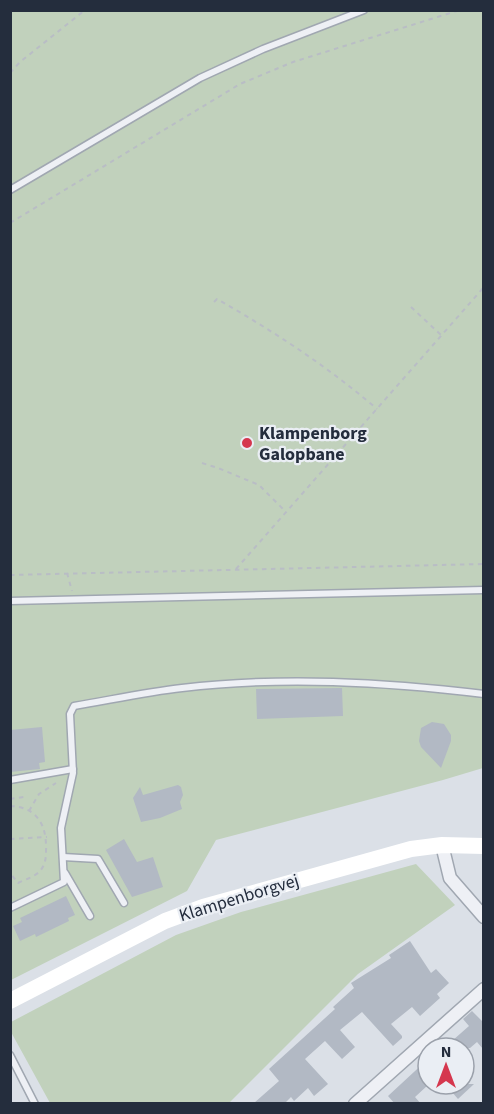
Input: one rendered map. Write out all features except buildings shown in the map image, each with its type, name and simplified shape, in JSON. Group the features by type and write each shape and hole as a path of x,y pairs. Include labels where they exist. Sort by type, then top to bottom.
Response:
{"street":[{"path":"442,846 450,878 483,917"},
{"name":"Klampenborgvej","path":"12,996 165,921 204,907 411,849 483,846"},
{"path":"355,1104 483,989"}],"lane":[{"path":"10,190 200,78 262,49 364,10"},
{"path":"10,601 483,590"},
{"path":"10,908 64,882 61,828 73,771 70,714 74,706 182,688 287,681 420,686 483,694"},
{"path":"10,780 73,771"},
{"path":"63,857 98,859 124,903"},
{"path":"63,871 90,916"},
{"path":"10,1055 35,1104"}],"path":[{"path":"10,73 20,62 85,10"},
{"path":"10,223 240,84 293,62 460,10"},
{"path":"235,569 483,287"},
{"path":"214,302 217,299 256,321 341,378 377,409"},
{"path":"411,306 441,335"},
{"path":"202,463 259,485 285,511"},
{"path":"10,575 483,564"},
{"path":"67,573 75,600"},
{"path":"29,810 39,794 73,771"},
{"path":"10,800 24,797"},
{"path":"10,806 29,810 39,819 47,837 46,862 39,873 18,883 10,873"},
{"path":"10,838 47,837"}],"green space":[{"name":"Klampenborg Galopbane","path":"11,11 483,11 483,768 216,840 187,891 11,980"},
{"path":"416,864 455,905 358,974 229,1103 50,1103 11,1032 11,1022 176,935 241,912"}],"place":[{"name":"Klampenborg Galopbane","path":"247,443"}]}
